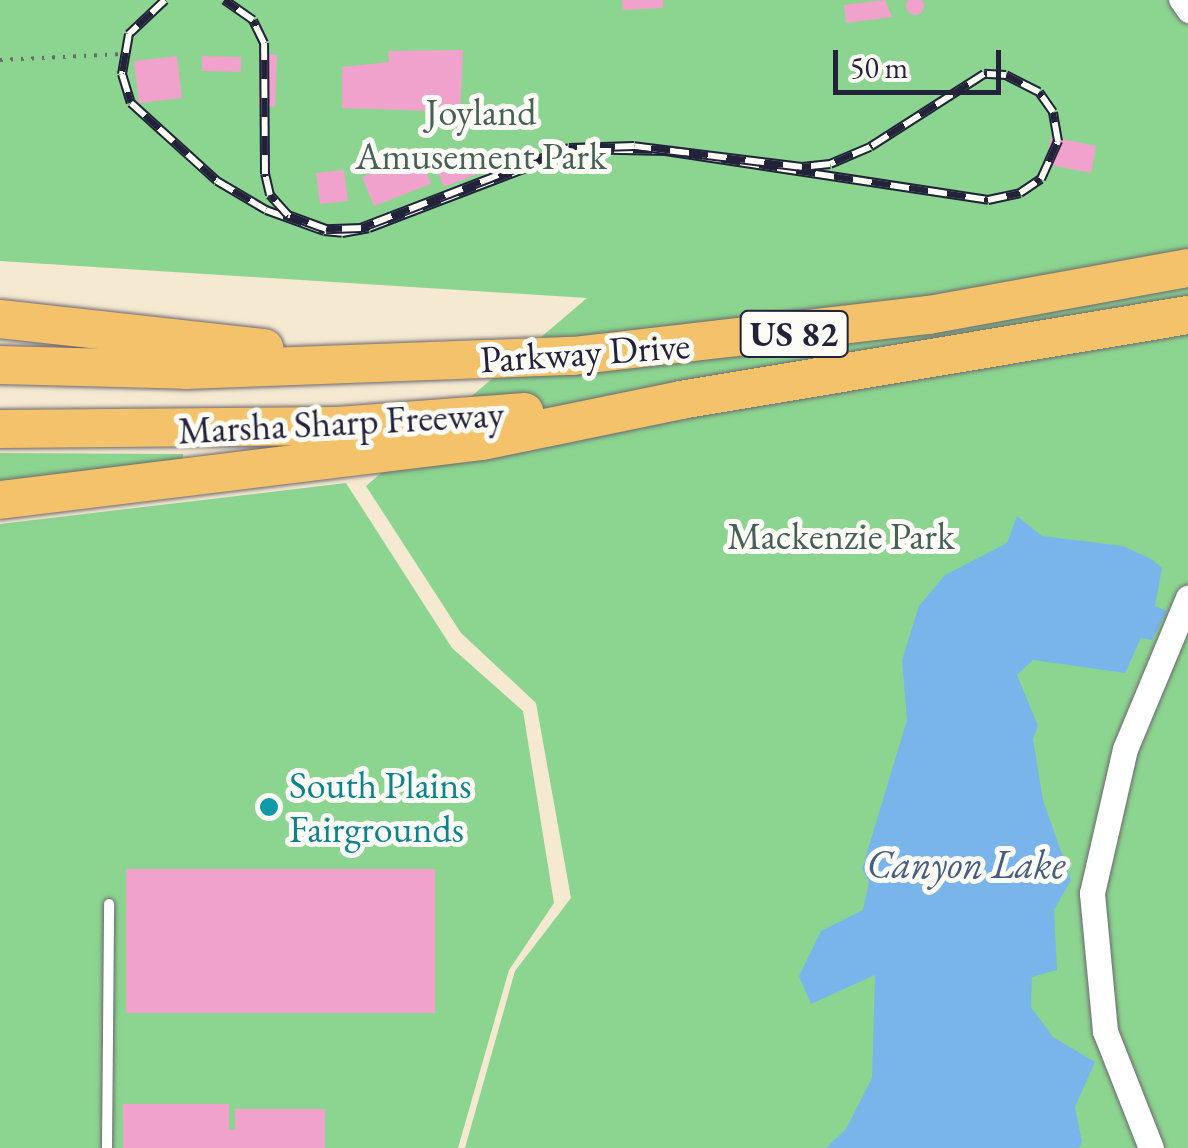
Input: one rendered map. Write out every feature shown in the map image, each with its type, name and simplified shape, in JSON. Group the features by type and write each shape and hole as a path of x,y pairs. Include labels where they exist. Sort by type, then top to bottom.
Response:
{"highway":[{"name":"Parkway Drive","path":"396,363 761,339 1188,268"},
{"name":"Parkway Drive","path":"681,400 1188,314"},
{"path":"0,318 396,363"},
{"name":"Marsha Sharp Freeway","path":"0,365 186,370 396,363"},
{"path":"0,500 482,441 681,400"},
{"name":"Marsha Sharp Freeway","path":"0,429 338,426 681,400"}],"street":[{"path":"1179,0 1188,13"},
{"path":"1150,1148 1105,1031 1092,893 1124,749 1188,598"}],"lane":[{"path":"106,1148 109,904"}],"path":[{"path":"0,60 124,54"}],"green space":[{"name":"Mackenzie Park","path":"0,0 1188,0 1188,1148 465,1148 515,971 571,898 536,703 461,633 366,486 587,298 0,261"},
{"path":"0,453 183,454 183,464 0,483"},
{"name":"South Plains Fairgrounds","path":"346,483 452,648 523,711 554,903 509,970 458,1148 0,1148 0,524"}],"water":[{"name":"Canyon Lake","path":"1017,516 1042,536 1123,546 1151,559 1162,568 1155,606 1167,611 1152,640 1141,638 1125,673 1033,660 1017,675 1038,726 1033,739 1043,800 1071,880 1054,910 1057,970 1032,977 1031,1007 1053,1037 1095,1062 1075,1107 1082,1142 1079,1148 826,1148 846,1129 872,1078 875,975 811,1004 799,976 821,931 863,910 869,882 862,869 907,720 902,660 919,606 945,575 1007,543"}],"building":[{"path":"915,-3 922,-1 922,13 915,15 908,13 906,6 908,-1"},
{"path":"622,0 663,0 663,8 623,10"},
{"path":"885,0 892,17 846,23 844,5"},
{"path":"463,50 460,112 342,108 342,67 389,62 388,51"},
{"path":"261,54 277,55 275,107 259,106"},
{"path":"177,56 182,98 139,103 134,61"},
{"path":"202,56 241,57 241,72 202,71"},
{"path":"1051,137 1096,146 1091,173 1046,164"},
{"path":"396,150 400,162 420,154 431,184 374,206 362,177 390,166 385,154"},
{"path":"477,158 483,172 444,187 438,173"},
{"path":"344,170 348,201 320,204 316,173"},
{"path":"126,869 435,869 435,1013 126,1013"},
{"path":"123,1104 229,1104 229,1130 235,1130 235,1109 325,1109 325,1148 123,1148"}],"railway":[{"path":"165,0 129,34 122,74 131,103 217,181 266,210 324,231 342,233 369,228 576,149 665,151 988,200 1020,193 1041,179 1058,141 1053,112 1039,92 1006,75 984,74 870,147 830,164 802,167 634,146 569,148 361,228 326,229 288,215 270,195 265,174 264,43 253,20 224,0"}],"place":[{"name":"South Plains Fairgrounds","path":"269,807"}],"park label":[{"name":"Joyland Amusement Park","path":"481,134"}]}
